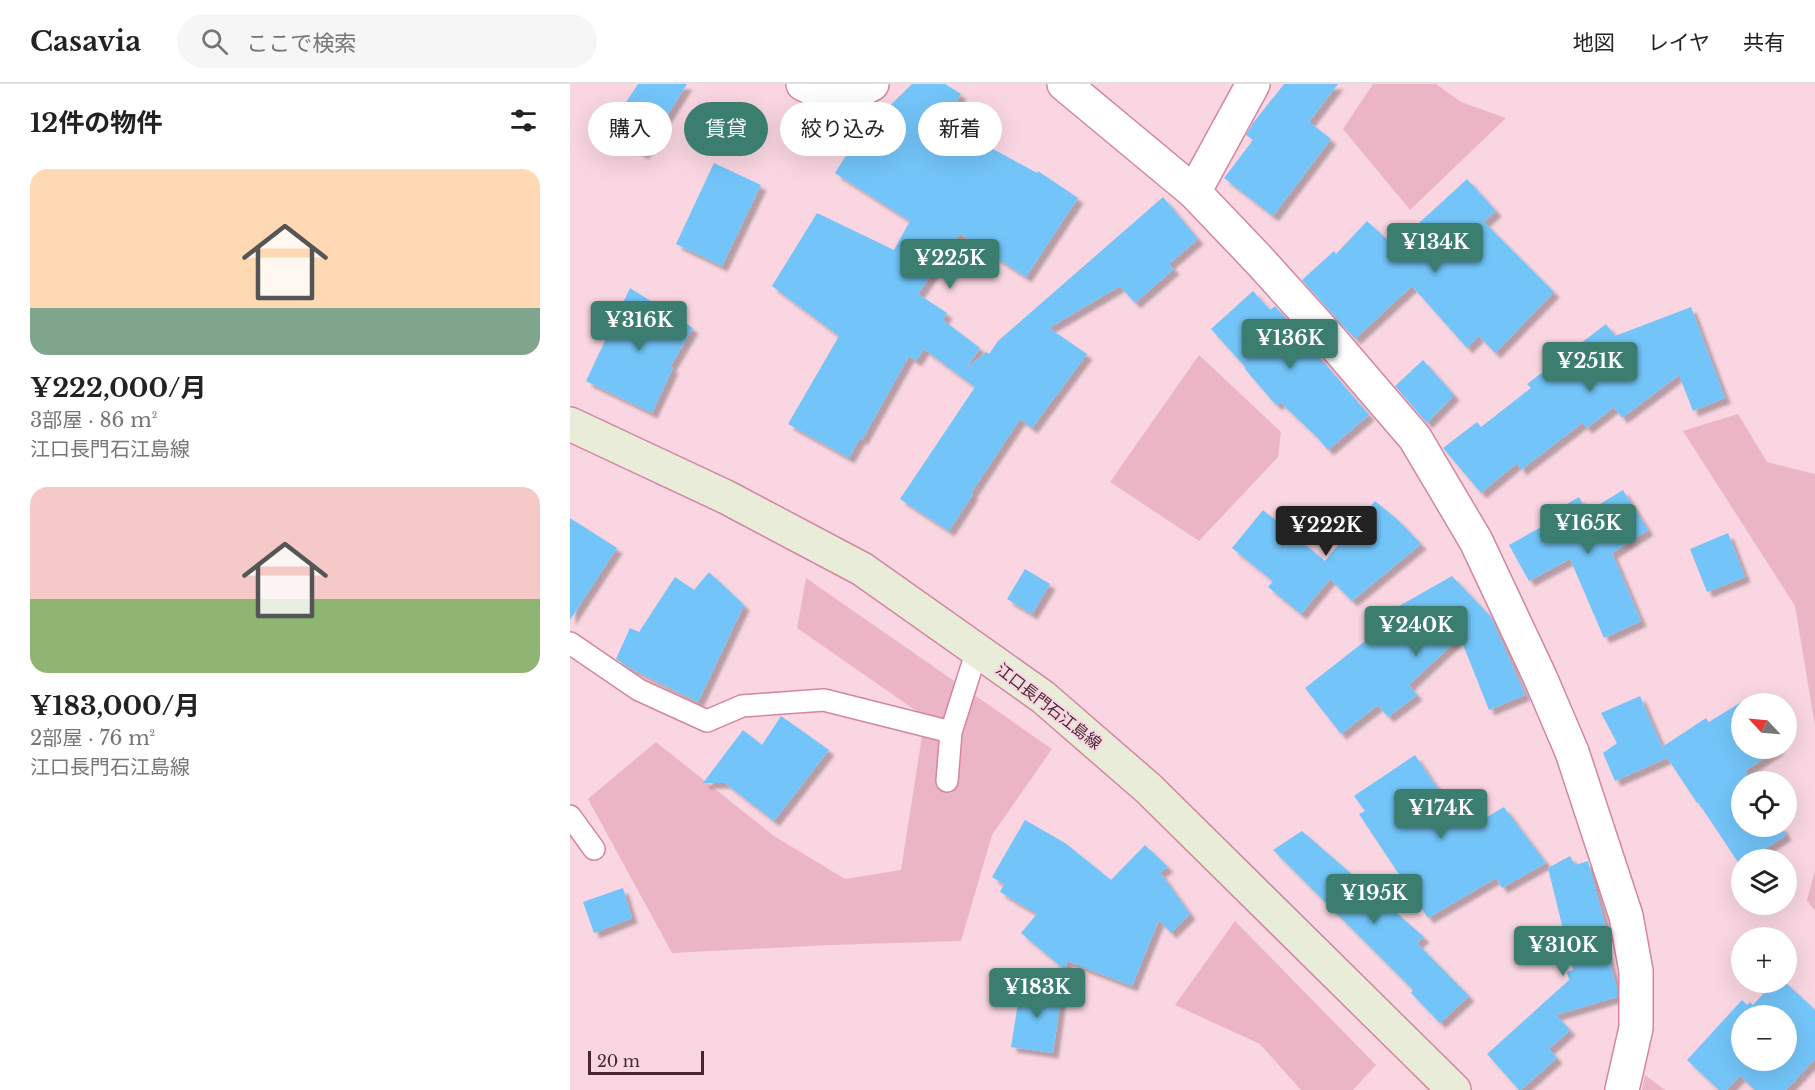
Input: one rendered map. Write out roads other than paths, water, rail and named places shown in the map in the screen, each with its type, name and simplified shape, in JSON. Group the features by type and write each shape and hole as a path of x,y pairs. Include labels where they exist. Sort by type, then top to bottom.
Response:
{"main road":[{"name":"江口長門石江島線","path":"570,424 726,497 862,569 1043,697 1149,789 1454,1090"}],"street":[{"path":"803,84 834,97 851,95 872,84"},
{"path":"1064,84 1194,192 1258,259 1414,438 1476,541 1540,677 1572,752 1626,916 1636,971 1636,1029 1622,1090"},
{"path":"1194,192 1253,84"}],"lane":[{"path":"570,643 639,690 707,721 742,706 824,700 951,732"},
{"path":"947,781 951,732 976,650"},
{"path":"570,816 594,849"}]}
